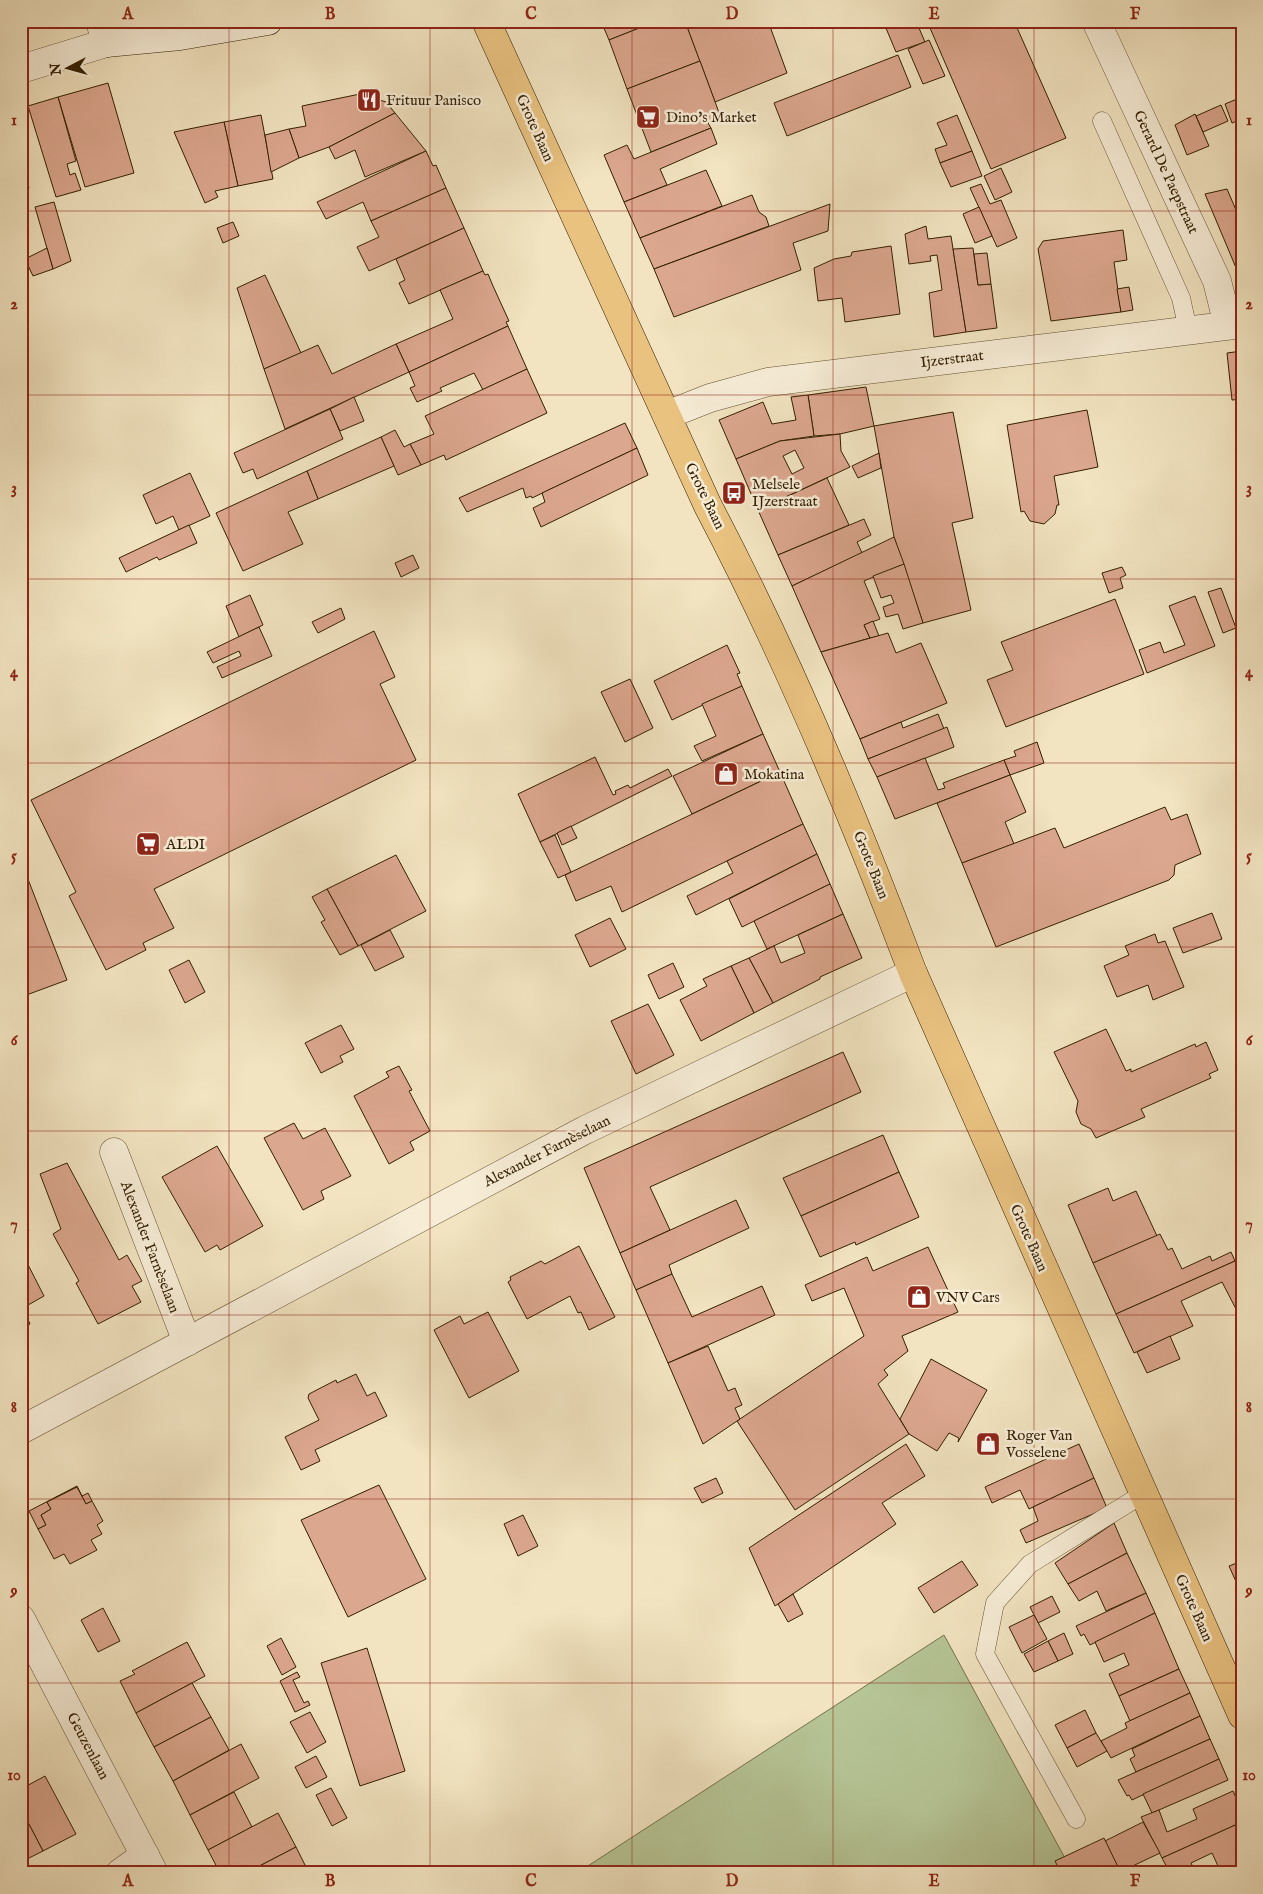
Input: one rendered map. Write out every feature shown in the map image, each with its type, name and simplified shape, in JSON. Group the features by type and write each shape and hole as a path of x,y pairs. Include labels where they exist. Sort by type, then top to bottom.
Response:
{"main road":[{"name":"Grote Baan","path":"486,21 708,506 748,582 821,743 886,900 913,973 1242,1715"}],"street":[{"path":"21,69 103,32 152,21"},
{"path":"103,32 180,36 268,21"},
{"name":"Gerard De Paepstraat","path":"1096,21 1217,281 1235,324"},
{"name":"Ijzerstraat","path":"667,415 710,398 768,382 1235,324"},
{"name":"Alexander Farnèselaan","path":"21,1430 585,1130 913,973"},
{"name":"Alexander Farnèselaan","path":"114,1152 186,1342"},
{"name":"Geuzenlaan","path":"21,1619 149,1864"},
{"path":"120,1873 149,1864"}],"lane":[{"path":"1102,121 1181,298 1188,330"},
{"path":"1076,1819 985,1654 995,1603 1030,1564 1143,1494"}],"green space":[{"path":"944,1635 1073,1873 577,1873"}],"building":[{"path":"601,21 657,21 609,40"},
{"path":"657,21 685,21 700,61 627,89 609,40"},
{"path":"685,21 768,21 787,73 715,102"},
{"path":"883,21 916,21 925,42 896,52"},
{"path":"927,21 1014,21 1066,138 991,169"},
{"path":"929,40 945,76 923,84 908,49"},
{"path":"898,55 911,87 787,136 774,103"},
{"path":"700,61 721,118 708,123 711,128 651,152 627,89"},
{"path":"108,83 134,173 85,187 58,97"},
{"path":"360,94 386,102 395,113 329,147 299,158 289,129 306,126 302,106"},
{"path":"58,97 76,161 67,164 70,175 75,173 81,190 56,197 28,106"},
{"path":"1242,97 1242,119 1232,123 1225,104"},
{"path":"1221,105 1228,121 1203,132 1196,116"},
{"path":"395,113 426,151 365,177 355,150 335,159 329,147"},
{"path":"1195,114 1209,146 1187,155 1175,125"},
{"path":"261,115 273,179 238,186 224,122"},
{"path":"957,115 972,151 940,163 935,149 947,145 937,123"},
{"path":"224,122 238,186 215,191 218,197 205,203 174,132"},
{"path":"711,128 717,144 660,169 667,185 624,202 604,155 627,145 634,159"},
{"path":"289,129 299,158 271,172 265,135"},
{"path":"426,151 433,166 436,165 446,188 371,221 363,202 326,219 317,202"},
{"path":"972,151 982,176 951,187 940,163"},
{"path":"21,160 29,188 21,191"},
{"path":"1001,168 1012,192 995,200 984,176"},
{"path":"706,170 722,206 640,238 624,202"},
{"path":"981,184 990,204 1001,200 1017,238 997,247 970,188"},
{"path":"446,188 464,228 369,271 357,247 379,237 371,221"},
{"path":"1227,189 1242,224 1242,282 1205,194"},
{"path":"752,195 759,212 766,217 769,226 654,269 640,238"},
{"path":"54,202 71,261 53,269 35,207"},
{"path":"830,204 828,231 793,243 801,270 674,317 654,269"},
{"path":"979,207 992,236 975,243 963,214"},
{"path":"233,222 239,236 223,243 217,228"},
{"path":"926,226 928,239 951,236 966,332 934,337 929,293 942,290 937,255 930,256 931,261 909,264 905,234"},
{"path":"464,228 483,271 409,304 399,283 405,280 396,259"},
{"path":"1123,230 1127,260 1114,262 1121,312 1051,321 1038,249 1043,241"},
{"path":"891,246 900,314 845,322 842,298 818,301 814,268 834,259 851,256 852,252"},
{"path":"47,248 53,269 33,276 25,259"},
{"path":"973,248 978,285 991,284 997,328 966,332 953,249"},
{"path":"987,253 991,284 978,285 974,254"},
{"path":"483,271 485,275 488,274 509,321 506,322 508,326 409,372 396,344 453,319 440,290"},
{"path":"265,275 301,353 264,369 237,288"},
{"path":"1129,287 1133,310 1121,312 1117,289"},
{"path":"508,326 527,369 483,390 474,373 440,388 442,391 417,402 410,388 415,386 409,372"},
{"path":"396,344 409,372 285,429 264,369 318,345 332,374"},
{"path":"1242,351 1242,399 1232,400 1227,353"},
{"path":"527,369 547,413 446,460 444,455 421,465 410,444 434,434 425,416"},
{"path":"866,387 874,426 840,434 814,436 808,395"},
{"path":"808,395 814,436 780,441 736,459 719,420 763,402 772,424 796,420 791,397"},
{"path":"354,397 364,421 340,431 330,409"},
{"path":"330,409 343,439 257,479 253,469 243,473 234,453"},
{"path":"1087,410 1098,467 1054,476 1059,505 1057,505 1055,514 1044,524 1030,521 1024,511 1021,512 1007,425"},
{"path":"953,412 973,518 952,523 971,610 923,623 894,537 874,426"},
{"path":"625,423 637,448 532,498 531,496 526,498 523,488 467,512 459,498"},
{"path":"395,430 404,447 410,444 421,465 398,475 381,437"},
{"path":"840,434 841,451 850,467 758,510 736,459 780,441","holes":["795,450 804,468 792,474 783,456"]},
{"path":"381,437 394,466 318,499 307,471"},
{"path":"637,448 648,475 541,527 533,508 545,502 542,493"},
{"path":"879,453 881,468 858,478 852,466"},
{"path":"307,471 318,499 288,512 303,544 243,571 216,513"},
{"path":"190,473 210,516 179,530 173,516 156,524 143,495"},
{"path":"827,478 849,525 778,555 758,510"},
{"path":"864,519 871,535 857,542 862,553 792,586 778,555"},
{"path":"189,525 197,543 159,560 157,557 126,572 119,558"},
{"path":"894,537 904,564 864,581 880,619 864,625 870,638 821,652 792,586"},
{"path":"413,555 419,568 401,577 395,563"},
{"path":"904,564 923,623 903,629 898,614 886,617 883,607 894,603 891,595 881,598 873,576"},
{"path":"1122,567 1126,575 1120,578 1123,588 1109,593 1102,573"},
{"path":"1221,588 1236,628 1223,633 1208,592"},
{"path":"250,595 263,625 239,637 226,606"},
{"path":"1195,596 1215,646 1147,673 1139,650 1160,642 1164,653 1185,645 1169,606"},
{"path":"1115,599 1144,674 1006,727 987,680 1013,670 1001,642"},
{"path":"341,608 345,619 318,633 312,622"},
{"path":"873,621 879,636 870,638 864,625"},
{"path":"259,627 272,656 222,678 217,667 241,656 239,651 213,663 207,652"},
{"name":"ALDI","path":"374,631 395,677 380,684 416,760 154,889 174,928 143,943 146,950 106,970 69,896 76,892 31,800"},
{"path":"888,633 896,653 921,643 947,703 860,739 821,652"},
{"path":"727,645 740,673 737,674 742,686 672,720 654,681"},
{"path":"630,679 653,728 625,742 601,692"},
{"path":"742,686 763,734 702,761 694,746 716,736 702,704"},
{"path":"938,714 944,729 868,759 860,739 901,722 903,728"},
{"path":"947,727 954,747 877,777 868,759"},
{"name":"Mokatina","path":"763,734 780,772 692,814 673,776"},
{"path":"1037,742 1044,763 1010,775 1004,760 1016,756 1014,751"},
{"path":"595,757 613,795 616,794 615,791 628,785 630,788 668,769 672,776 540,842 518,794"},
{"path":"925,758 938,790 945,788 943,783 1004,760 1010,775 895,819 877,777"},
{"path":"780,772 803,824 622,912 611,886 576,901 565,875"},
{"path":"1010,775 1026,812 1005,822 1014,844 962,863 937,803"},
{"path":"1165,807 1171,820 1187,814 1201,854 1175,865 1174,875 1169,880 996,947 962,863 1055,828 1064,848"},
{"path":"803,824 817,854 696,915 687,896 733,873 727,861"},
{"path":"571,826 577,838 562,845 557,833"},
{"path":"555,835 571,872 558,878 540,842"},
{"path":"817,854 830,884 742,927 729,899"},
{"path":"396,855 426,911 358,946 327,889"},
{"path":"21,861 67,980 21,997"},
{"path":"830,884 843,914 767,949 754,921"},
{"path":"327,889 358,946 340,955 321,922 325,920 312,897"},
{"path":"1212,913 1222,939 1183,953 1173,928"},
{"path":"843,914 862,958 820,977 820,979 773,1003 749,958 774,946 781,963 805,953 798,935"},
{"path":"610,918 626,949 590,967 575,935"},
{"path":"390,930 404,957 375,971 361,945"},
{"path":"1155,934 1158,943 1165,941 1184,987 1153,1000 1148,985 1117,997 1104,966 1129,955 1125,946"},
{"path":"749,958 773,1003 754,1013 731,966"},
{"path":"189,960 205,992 185,1003 169,970"},
{"path":"673,963 684,987 659,999 648,975"},
{"path":"731,966 754,1013 701,1041 680,1000 707,986 703,979"},
{"path":"648,1004 674,1055 636,1074 611,1021"},
{"path":"341,1025 354,1049 340,1056 343,1062 321,1073 305,1043"},
{"path":"1106,1029 1126,1071 1131,1069 1131,1072 1195,1044 1196,1047 1206,1042 1218,1070 1209,1074 1211,1078 1141,1109 1145,1117 1096,1138 1091,1129 1081,1124 1076,1112 1078,1101 1054,1052"},
{"path":"843,1052 861,1092 650,1187 670,1230 620,1253 584,1168"},
{"path":"399,1066 412,1090 409,1091 430,1131 410,1142 414,1150 389,1164 354,1096 389,1077 386,1072"},
{"path":"294,1123 303,1139 325,1128 351,1176 321,1191 324,1199 303,1210 264,1138"},
{"path":"883,1135 899,1172 801,1216 783,1178"},
{"path":"217,1146 263,1226 220,1250 217,1245 205,1252 162,1177"},
{"path":"67,1163 119,1260 127,1255 142,1281 132,1286 141,1302 98,1324 76,1283 79,1281 53,1234 61,1229 40,1174"},
{"path":"899,1172 919,1217 856,1245 855,1242 820,1257 801,1216"},
{"path":"1108,1188 1113,1201 1136,1191 1157,1236 1093,1263 1068,1205"},
{"path":"736,1200 749,1228 669,1265 672,1274 636,1290 620,1253"},
{"path":"21,1216 29,1231 21,1235"},
{"path":"1160,1234 1168,1250 1172,1248 1182,1269 1210,1256 1212,1261 1231,1252 1235,1261 1116,1314 1093,1263"},
{"path":"579,1246 615,1317 589,1330 581,1312 578,1313 570,1296 527,1319 508,1282 511,1280 510,1277 541,1261 545,1264"},
{"path":"928,1247 958,1312 902,1336 908,1351 884,1370 888,1375 878,1384 909,1434 795,1510 737,1421 864,1336 844,1288 812,1301 805,1285 867,1257 873,1271"},
{"path":"21,1251 44,1296 21,1309"},
{"path":"1235,1261 1242,1278 1242,1306 1236,1309 1222,1282 1181,1301 1193,1326 1134,1353 1116,1314"},
{"path":"672,1274 692,1317 762,1286 775,1315 668,1363 636,1290"},
{"path":"23,1308 30,1324 21,1329 21,1309"},
{"path":"488,1312 519,1371 469,1398 434,1330 460,1316 464,1324"},
{"path":"1170,1336 1180,1359 1147,1373 1137,1352"},
{"path":"708,1346 728,1391 735,1388 742,1405 735,1408 740,1419 703,1444 668,1363"},
{"path":"931,1359 987,1390 958,1442 959,1438 949,1433 937,1451 909,1434 900,1419"},
{"path":"356,1374 367,1396 375,1392 387,1416 315,1450 320,1461 301,1470 285,1437 319,1420 308,1398 309,1394 336,1380 337,1383"},
{"path":"906,1444 925,1476 882,1503 896,1524 775,1606 749,1548"},
{"path":"1079,1444 1094,1478 1029,1509 1020,1490 992,1503 985,1487"},
{"path":"716,1478 723,1493 702,1503 694,1488"},
{"path":"1094,1478 1107,1508 1026,1543 1020,1530 1038,1521 1033,1507"},
{"path":"379,1485 426,1579 348,1617 301,1520"},
{"path":"77,1486 82,1496 88,1493 92,1501 86,1504 77,1487 47,1502 51,1509 41,1515 46,1525 38,1529 29,1511"},
{"path":"77,1487 86,1504 92,1501 103,1521 97,1525 102,1534 91,1540 97,1550 70,1564 64,1554 54,1559 38,1529 46,1525 41,1515 51,1509 47,1502"},
{"path":"523,1515 538,1546 518,1556 504,1524"},
{"path":"1114,1523 1127,1553 1068,1584 1055,1563"},
{"path":"1127,1553 1146,1593 1106,1611 1097,1591 1079,1601 1068,1584"},
{"path":"962,1561 978,1585 934,1613 918,1588"},
{"path":"1242,1561 1242,1595 1229,1566"},
{"path":"1146,1593 1155,1613 1090,1645 1084,1634 1081,1636 1076,1626"},
{"path":"793,1594 803,1614 788,1622 778,1604"},
{"path":"1052,1596 1060,1612 1038,1623 1030,1607"},
{"path":"103,1608 120,1641 98,1652 81,1620"},
{"path":"1155,1613 1179,1669 1119,1696 1109,1674 1129,1665 1124,1653 1104,1662 1095,1642"},
{"path":"1034,1615 1047,1639 1022,1653 1009,1627"},
{"path":"1064,1633 1073,1654 1058,1661 1048,1641"},
{"path":"281,1638 296,1667 282,1675 267,1646"},
{"path":"1048,1641 1058,1661 1034,1672 1024,1654"},
{"path":"187,1642 205,1676 136,1713 120,1681 135,1674 132,1671"},
{"path":"367,1648 405,1771 360,1786 321,1663"},
{"path":"1179,1669 1190,1693 1130,1721 1119,1696"},
{"path":"297,1672 300,1677 293,1680 304,1703 308,1701 310,1705 295,1712 280,1681"},
{"path":"192,1683 211,1717 154,1747 136,1713"},
{"path":"1190,1693 1200,1716 1111,1758 1101,1741 1127,1728 1125,1723"},
{"path":"1085,1710 1096,1733 1067,1748 1055,1725"},
{"path":"310,1712 326,1742 307,1753 290,1722"},
{"path":"1200,1716 1210,1739 1136,1772 1130,1759 1135,1756 1132,1749"},
{"path":"211,1717 229,1750 173,1781 154,1747"},
{"path":"1096,1733 1107,1751 1077,1767 1067,1748"},
{"path":"1210,1739 1219,1759 1132,1800 1129,1795 1127,1796 1118,1780"},
{"path":"241,1744 259,1778 190,1815 173,1781"},
{"path":"316,1756 327,1777 306,1788 295,1767"},
{"path":"1219,1759 1228,1780 1152,1813 1143,1794"},
{"path":"45,1776 76,1834 43,1851 21,1809 21,1789"},
{"path":"331,1788 347,1818 332,1826 316,1795"},
{"path":"1233,1791 1242,1811 1242,1822 1162,1858 1141,1817 1159,1810 1167,1832 1197,1819 1193,1809"},
{"path":"234,1792 252,1827 208,1850 190,1815"},
{"path":"21,1809 43,1851 21,1862"},
{"path":"278,1813 296,1847 246,1873 220,1873 208,1850"},
{"path":"1143,1822 1160,1853 1120,1872 1105,1841"},
{"path":"1242,1822 1242,1873 1205,1873 1218,1866 1212,1853 1191,1863 1196,1873 1170,1873 1162,1858"},
{"path":"1104,1838 1121,1873 1061,1873 1055,1861"},
{"path":"296,1847 309,1873 246,1873"}],"place":[{"name":"Frituur Panisco","path":"369,100"},
{"name":"Dino's Market","path":"648,117"},
{"name":"Melsele IJzerstraat","path":"734,493"},
{"name":"Mokatina","path":"726,774"},
{"name":"ALDI","path":"148,844"},
{"name":"VNV Cars","path":"919,1297"},
{"name":"Roger Van Vosselene","path":"988,1444"}]}
